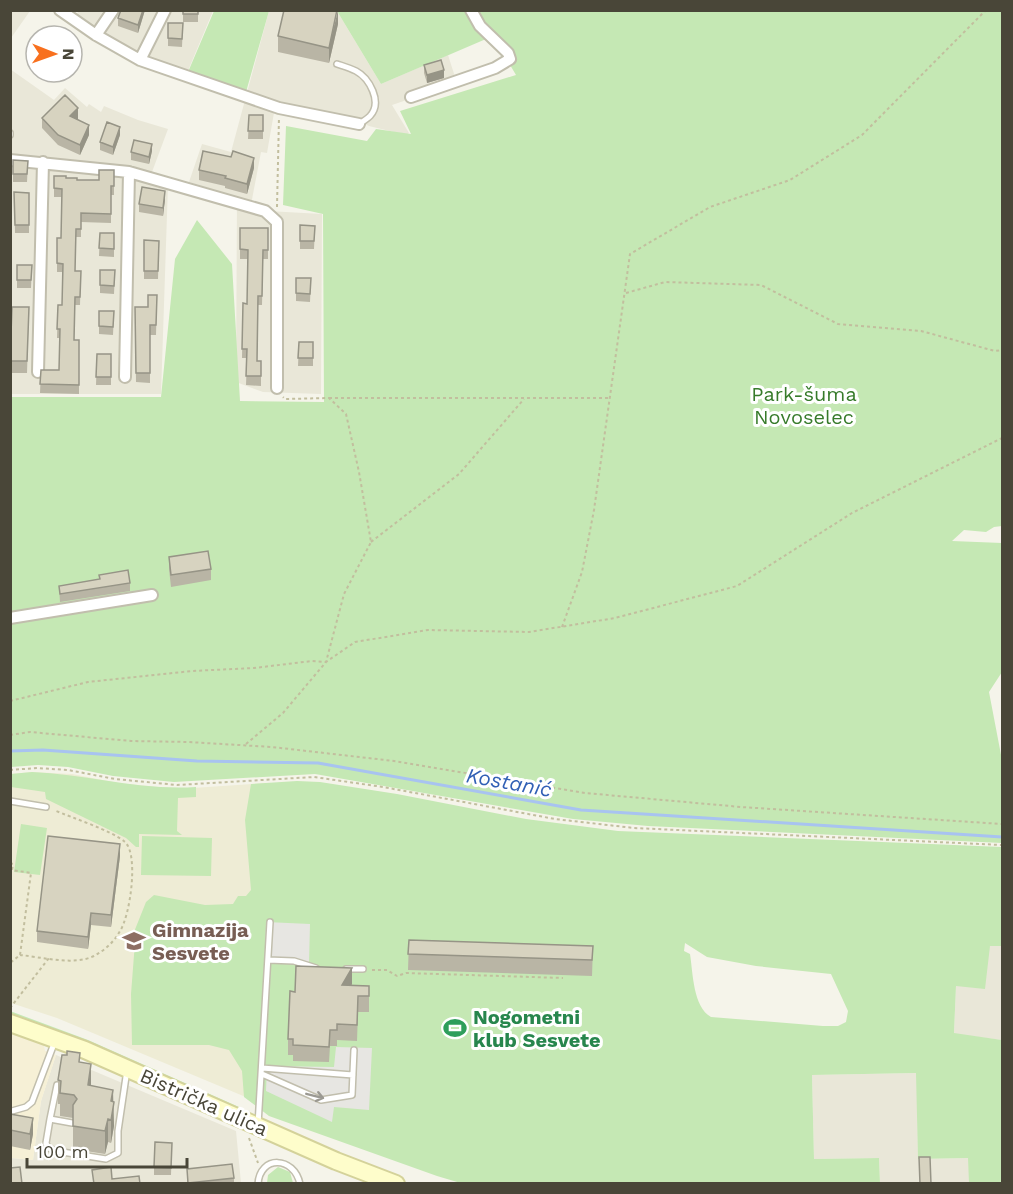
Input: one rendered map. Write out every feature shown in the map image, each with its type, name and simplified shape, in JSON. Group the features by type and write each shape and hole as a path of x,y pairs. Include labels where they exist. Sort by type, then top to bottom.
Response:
{"main road":[{"name":"Bistrička ulica","path":"10,1023 56,1039 127,1069 252,1129 396,1184"}],"street":[{"path":"60,10 96,35 140,60 279,108 359,124"},
{"path":"96,35 113,10"},
{"path":"140,60 165,10"},
{"path":"411,97 495,68 510,59 508,53 480,26 471,10"},
{"path":"10,160 129,172 265,211 277,222 277,388"},
{"path":"38,372 43,162"},
{"path":"125,377 129,172"},
{"path":"10,618 152,595"}],"lane":[{"path":"337,64 356,71 368,81 374,95 372,115 359,124"},
{"path":"10,801 46,807"},
{"path":"252,1129 262,1071 270,922"},
{"path":"268,960 294,961 313,968 322,968"},
{"path":"342,969 363,969"},
{"path":"12,1111 26,1107 32,1102 56,1039"},
{"path":"262,1071 283,1084 321,1100 351,1095 354,1050"},
{"path":"57,1085 46,1143 48,1148 111,1158 118,1153 120,1147 118,1131 127,1069"},
{"path":"262,1071 287,1070 353,1075"},
{"path":"283,1084 287,1070"},
{"path":"50,1119 72,1123"},
{"path":"258,1184 261,1172 266,1166 279,1162 288,1164 297,1172 300,1184"}],"path":[{"path":"562,627 582,572 594,510 630,254 710,207 790,180 862,135 986,10"},
{"path":"277,222 279,108"},
{"path":"625,293 665,282 761,285 838,324 921,331 995,351 1002,350"},
{"path":"277,388 285,399 611,399"},
{"path":"329,398 346,414 371,542"},
{"path":"326,662 344,594 371,542 459,474 525,398"},
{"path":"246,745 282,712 326,662 355,642 428,630 529,632 615,618 737,586 852,513 1002,438"},
{"path":"10,701 88,682 192,670 254,668 312,661 326,662"},
{"path":"10,735 30,732 131,741 246,745 383,760 585,793 741,807 1002,824"},
{"path":"10,770 37,768 68,770 115,779 177,785 314,777 383,787 555,819 634,828 1002,845"},
{"path":"20,955 71,960 92,957 109,946 120,932 125,920 133,858 130,848 112,834 46,807"},
{"path":"10,864 13,864 12,870 31,873 20,955 10,963"},
{"path":"10,1008 49,958"},
{"path":"363,969 387,970 397,976 406,973 563,978"},
{"path":"252,1129 261,1172"}],"shaded area":[{"path":"79,10 213,11 187,73 156,62 105,36 76,16"},
{"path":"10,11 30,11 11,38"},
{"path":"269,11 337,11 381,84 448,55 457,83 392,105 409,133 406,135 369,126 355,119 276,101 267,153 261,152 250,210 322,214 321,394 263,392 236,382 237,197 189,182 202,144 231,152"},
{"path":"10,69 24,79 24,84 31,84 54,100 65,88 87,107 89,104 101,112 104,106 168,129 149,180 168,185 161,394 11,394"},
{"name":"Gimnazija Sesvete","path":"32,772 72,774 118,783 178,789 267,783 248,1098 57,1018 11,1003 10,774"},
{"path":"266,922 310,924 309,964 265,962"},
{"path":"990,946 1002,946 1002,1040 954,1034 956,986"},
{"path":"11,1028 43,1041 45,1051 56,1055 41,1101 33,1160 11,1158"},
{"path":"336,1047 372,1048 369,1110 334,1107 332,1122 266,1091 267,1066 334,1067"},
{"path":"56,1055 236,1131 241,1183 11,1184 11,1158 33,1160 41,1101"},
{"path":"917,1073 918,1159 969,1158 969,1183 880,1183 879,1158 814,1159 812,1075"}],"green space":[{"path":"214,11 269,11 246,92 188,72"},
{"name":"Park-šuma Novoselec","path":"337,11 1002,11 1002,526 994,527 986,532 964,530 952,541 1002,543 1002,672 989,692 1002,760 1002,843 648,826 573,819 315,774 174,782 113,776 68,767 38,765 11,767 11,397 161,397 175,259 197,220 232,264 240,401 324,402 323,214 283,205 286,126 367,141 376,129 411,134 400,111 516,75 493,36 381,84"},
{"path":"32,772 155,787 196,787 196,797 178,798 177,831 182,835 139,834 139,847 136,847 126,838 46,799 45,792 11,787 11,774"},
{"path":"320,782 397,794 526,819 618,831 1002,847 1002,946 990,946 985,989 956,986 954,1033 1002,1040 1002,1183 969,1183 968,1158 918,1159 916,1073 812,1075 814,1159 879,1158 880,1183 464,1184 269,1116 244,1097 242,1071 229,1050 209,1045 132,1045 131,994 134,932 146,902 154,895 205,905 233,904 238,896 246,896 251,890 245,820 251,784","holes":["685,943 707,957 756,966 831,974 848,1011 846,1022 838,1026 823,1026 711,1017 705,1012 697,998 690,954 684,951"]},
{"path":"21,824 47,828 40,875 14,872"},
{"path":"142,836 212,838 211,876 141,875"},
{"path":"10,1011 88,1040 239,1107 241,1111 11,1016"},
{"path":"278,1167 290,1172 293,1183 267,1183 268,1175"}],"building":[{"path":"121,10 143,10 138,25 118,18"},
{"path":"183,10 198,10 198,14 183,14"},
{"path":"284,10 337,10 329,48 278,36"},
{"path":"168,23 183,23 182,39 168,38"},
{"path":"441,60 444,70 427,75 424,65"},
{"path":"65,95 78,108 70,116 89,125 80,145 58,135 42,118"},
{"path":"249,115 263,115 263,131 248,131"},
{"path":"107,122 120,127 113,147 100,142"},
{"path":"134,140 152,144 149,157 131,152"},
{"path":"203,151 231,157 233,151 254,158 247,184 199,170"},
{"path":"13,160 28,161 27,174 13,174"},
{"path":"99,170 114,170 114,186 111,186 111,214 81,213 81,229 76,229 75,271 81,271 80,297 75,297 74,340 79,340 79,385 40,384 41,370 59,370 60,329 57,329 58,305 62,305 63,264 57,263 57,238 61,238 62,189 54,188 54,176 66,176 66,178 77,178 77,180 99,180"},
{"path":"142,187 165,191 163,208 139,204"},
{"path":"14,192 29,193 29,225 15,225"},
{"path":"300,225 315,226 314,241 300,241"},
{"path":"240,228 268,228 268,250 263,250 262,296 258,296 257,361 261,361 261,376 246,376 247,349 242,349 243,303 247,304 248,250 240,249"},
{"path":"100,233 114,233 114,249 99,248"},
{"path":"144,240 159,241 158,271 144,271"},
{"path":"17,265 32,265 31,280 17,280"},
{"path":"100,270 115,270 114,286 100,285"},
{"path":"296,278 311,278 310,294 296,293"},
{"path":"148,295 157,295 156,325 150,325 150,373 136,373 135,307 148,307"},
{"path":"12,307 29,307 27,361 10,361"},
{"path":"99,311 114,311 113,327 99,326"},
{"path":"299,342 313,342 313,358 298,358"},
{"path":"97,354 111,354 111,377 96,377"},
{"path":"208,551 211,569 171,575 169,557"},
{"path":"128,570 130,583 60,594 59,586 100,579 99,575"},
{"path":"48,836 120,844 111,915 91,913 88,937 37,931"},
{"path":"409,940 593,946 592,960 408,954"},
{"path":"296,966 352,968 342,985 369,986 369,996 358,996 357,1025 337,1024 337,1030 330,1030 329,1047 293,1045 293,1039 288,1039 290,991 295,992"},
{"path":"67,1051 80,1053 79,1062 91,1064 88,1085 113,1090 111,1120 108,1119 105,1131 73,1126 73,1105 77,1099 74,1095 60,1093 61,1081 58,1080 62,1055 67,1055"},
{"path":"10,1114 33,1118 30,1134 10,1130"},
{"path":"155,1142 172,1143 171,1168 154,1167"},
{"path":"919,1157 930,1157 931,1184 920,1184"},
{"path":"232,1164 234,1178 188,1183 187,1169"},
{"path":"20,1167 22,1184 10,1184 10,1168"},
{"path":"111,1167 112,1179 139,1176 140,1184 94,1184 92,1170"}],"waterway":[{"name":"Kostanić","path":"10,751 43,750 197,761 318,763 581,810 1002,837"}],"place":[{"name":"Gimnazija Sesvete","path":"134,941"},
{"name":"Nogometni klub Sesvete","path":"455,1028"}]}
